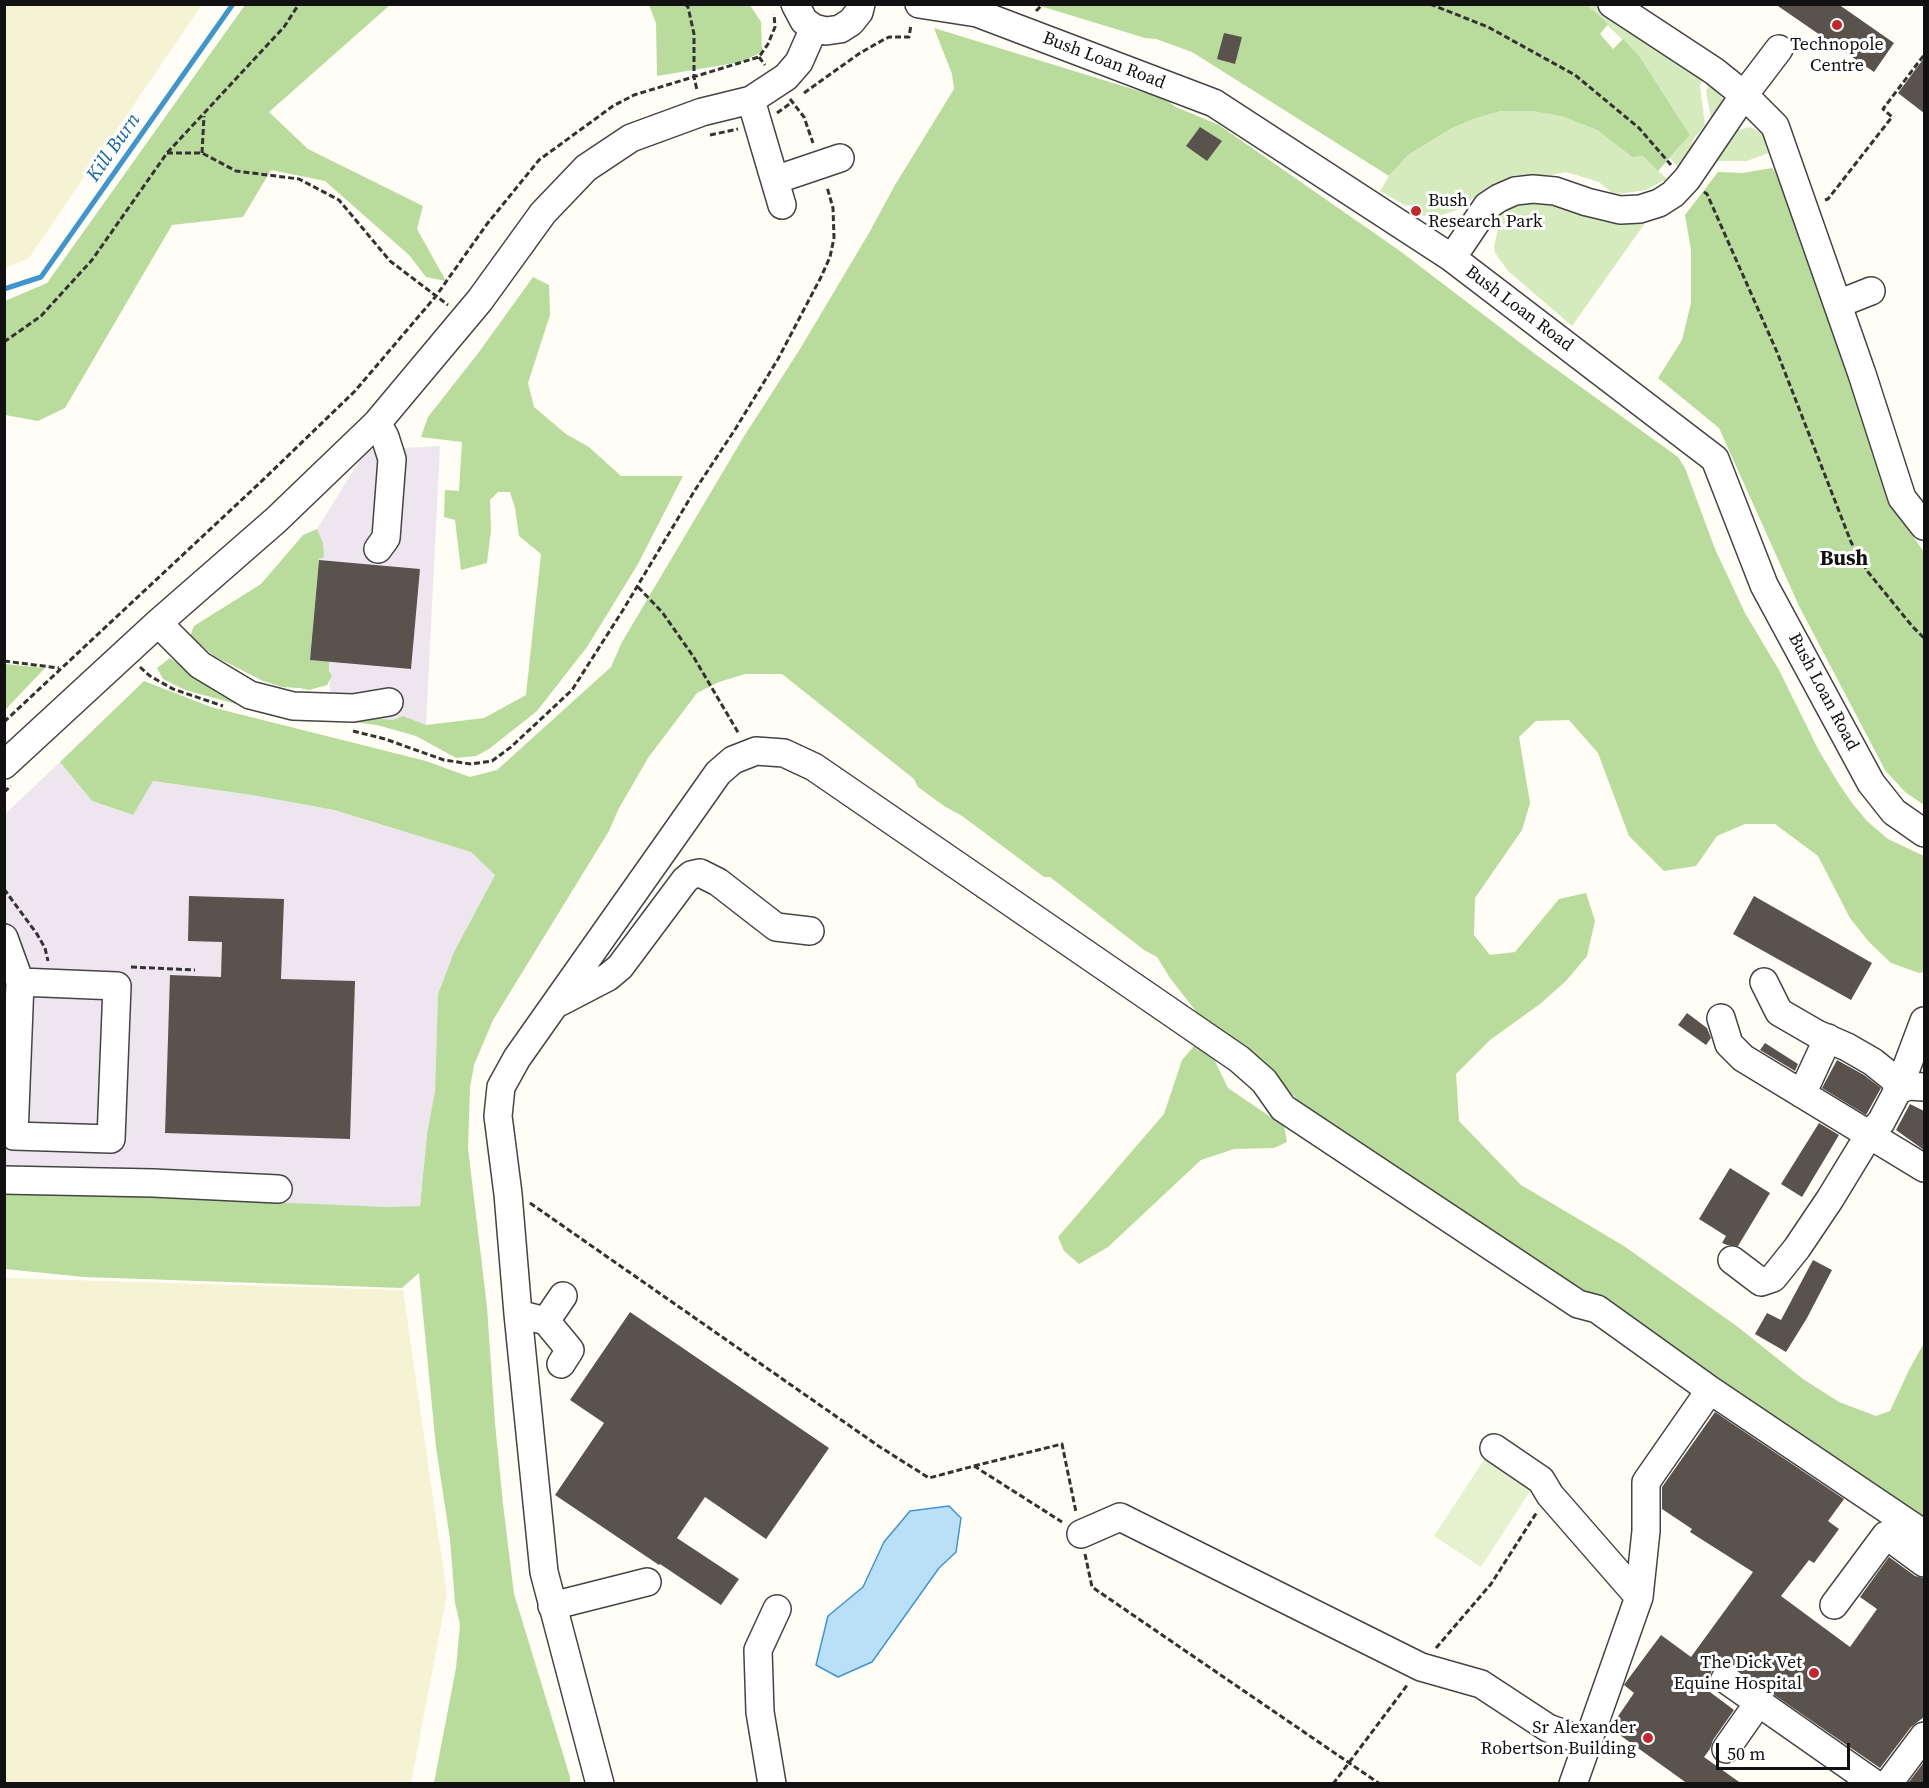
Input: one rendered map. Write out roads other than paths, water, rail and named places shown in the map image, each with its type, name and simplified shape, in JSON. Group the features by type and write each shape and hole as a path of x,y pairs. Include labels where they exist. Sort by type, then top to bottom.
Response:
{"street":[{"path":"784,6 814,28 826,31 840,29 851,22 859,12 861,4"},
{"path":"1612,4 1714,71 1744,95 1775,126 1838,304 1902,498 1924,526"},
{"name":"Bush Loan Road","path":"916,10 977,13 1214,103 1452,258 1715,459 1764,585 1872,783 1894,812 1924,833"},
{"path":"4,765 158,622 276,520 377,423 480,300 543,213 586,168 631,138 702,112 751,100 786,77 799,62 814,28"},
{"path":"1452,258 1487,206 1515,191 1533,189 1555,191 1620,210 1640,209 1666,199 1687,179 1744,95 1779,49"},
{"path":"751,100 778,193 830,161"},
{"path":"1838,304 1871,291"},
{"path":"377,423 385,437 392,459 386,538 378,549"},
{"path":"158,622 200,665 250,695 293,706 353,708 389,702"},
{"path":"600,1784 544,1572 508,1194 498,1116 501,1087 517,1058 718,773 733,760 756,752 784,753 814,767 1239,1059 1264,1081 1283,1108 1578,1304 1597,1309 1710,1390 1924,1534"},
{"path":"553,1006 608,977 620,967 691,875 700,873 718,882 776,927 810,931"},
{"path":"4,938 20,982 14,1136 111,1139 117,986 20,982"},
{"path":"1764,982 1779,1012 1847,1047 1886,1071 1894,1079 1898,1089"},
{"path":"1721,1018 1729,1044 1743,1058 1924,1168"},
{"path":"1732,1260 1761,1282 1773,1278 1797,1248 1869,1135 1881,1122 1898,1089 1924,1021"},
{"path":"1802,1094 1828,1038"},
{"path":"1898,1089 1908,1086 1924,1087"},
{"path":"4,1180 153,1183 278,1189"},
{"path":"546,1321 563,1296"},
{"path":"518,1314 546,1321 570,1350 561,1364"},
{"path":"1573,1784 1639,1597 1647,1531 1646,1482 1710,1390"},
{"path":"1494,1448 1540,1480 1550,1496 1639,1597"},
{"path":"1081,1534 1120,1517 1421,1667 1481,1684 1548,1728 1587,1742"},
{"path":"1834,1605 1886,1535 1924,1563"},
{"path":"552,1606 647,1582"},
{"path":"772,1784 760,1712 758,1650 777,1610"},
{"path":"1725,1679 1875,1784"},
{"path":"1726,1749 1759,1702"},
{"path":"1888,1784 1924,1736"}],"water":[{"path":"949,1506 961,1518 956,1552 939,1568 872,1662 838,1677 816,1665 828,1616 863,1587 884,1542 910,1511"}],"waterway":[{"name":"Kill Burn","path":"4,289 41,277 233,4"}],"place":[{"name":"Technopole Centre","path":"1837,25"},
{"name":"Bush Research Park","path":"1416,211"},
{"name":"The Dick Vet Equine Hospital","path":"1814,1673"},
{"name":"Sr Alexander Robertson Building","path":"1648,1738"}],"district":[{"name":"Bush","path":"1844,560"}]}
